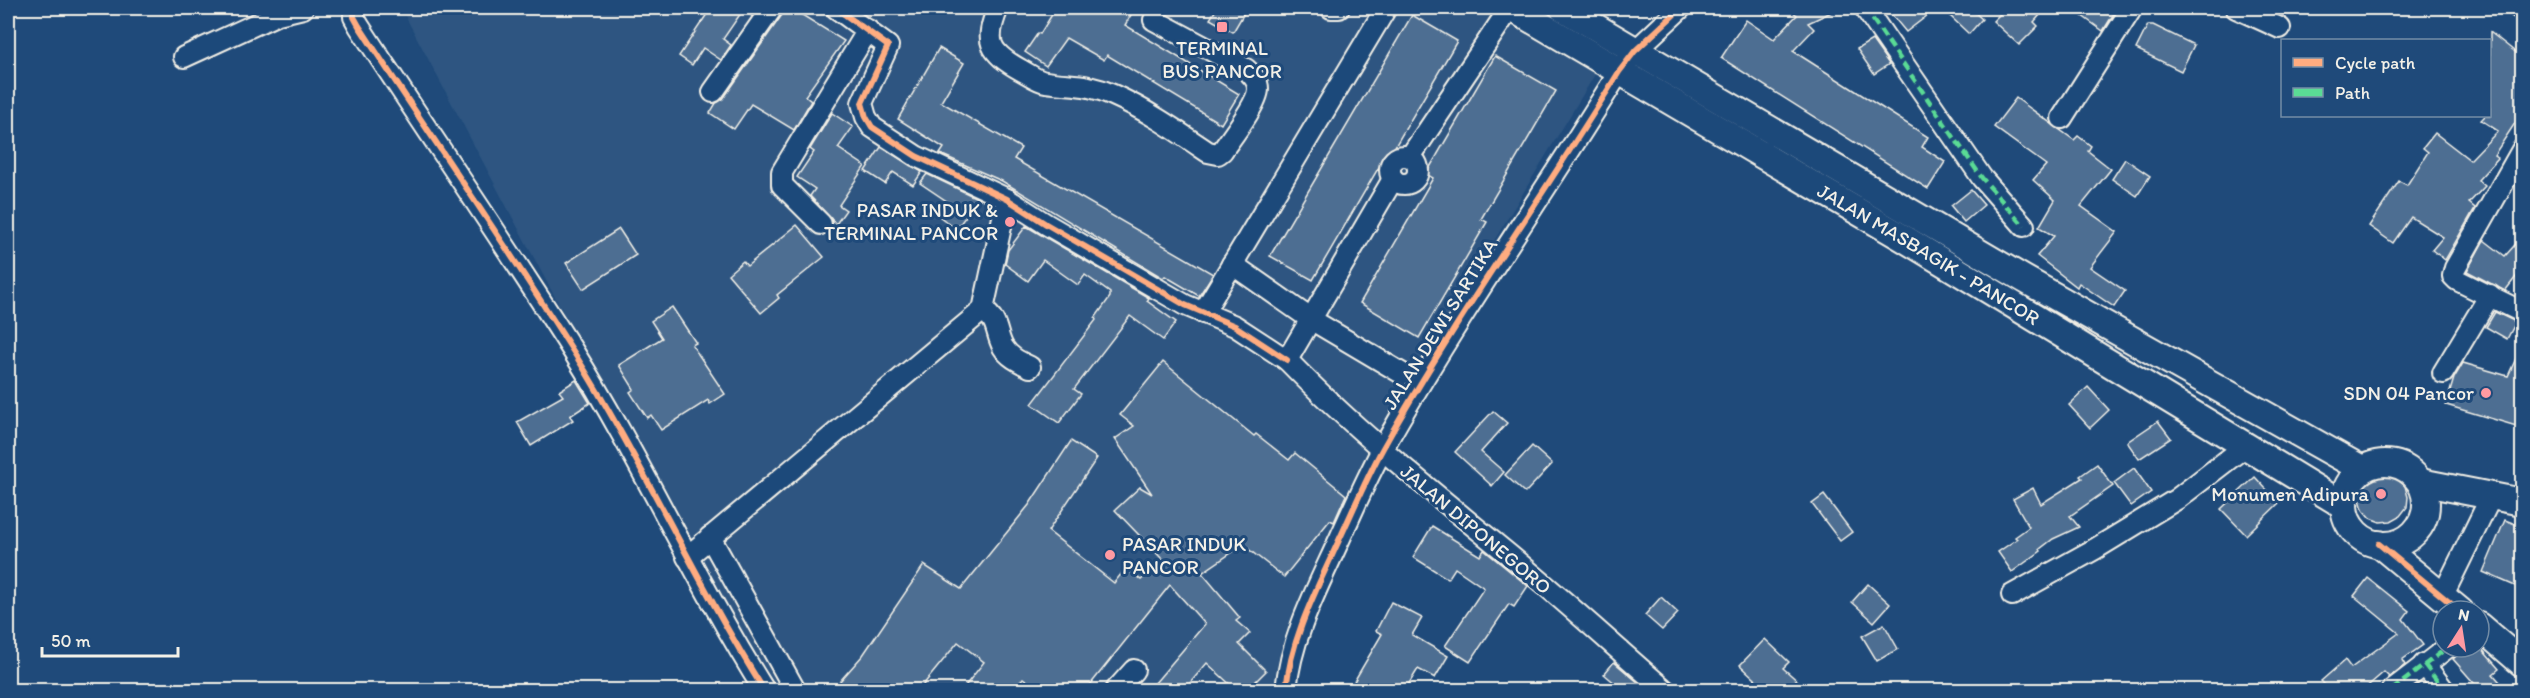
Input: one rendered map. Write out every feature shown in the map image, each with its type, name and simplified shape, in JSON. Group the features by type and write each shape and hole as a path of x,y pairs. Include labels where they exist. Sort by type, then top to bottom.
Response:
{"main road":[{"name":"JALAN MASBAGIK - PANCOR","path":"1511,8 1905,239 2343,505"},
{"name":"JALAN MASBAGIK - PANCOR","path":"1563,8 2024,279 2362,469"},
{"path":"2394,464 2413,474 2420,482 2426,504 2419,526 2402,541 2379,544 2368,541 2350,526 2343,505 2350,481 2362,469 2372,465 2394,464"},
{"path":"2420,482 2523,502"},
{"path":"2379,544 2445,599"},
{"path":"2491,636 2522,661"}],"street":[{"path":"184,57 278,14 303,8"},
{"path":"354,8 354,17 365,35 573,352 643,474 724,627 764,690"},
{"path":"713,92 772,8"},
{"path":"821,224 782,185 782,172 868,30 836,8"},
{"path":"998,8 989,35 996,53 1013,65 1043,82 1091,86 1114,95 1148,112 1208,152 1218,153 1222,151 1253,101 1258,91 1256,80 1246,69 1154,20"},
{"path":"1331,8 1339,8"},
{"path":"1203,313 1386,8"},
{"path":"1287,360 1393,179 1404,184 1415,178 1418,166 1410,157 1511,8"},
{"name":"JALAN DEWI SARTIKA","path":"1286,690 1294,645 1311,600 1382,450 1433,361 1529,216 1619,72 1635,51 1681,8"},
{"path":"1864,8 1982,178 2024,226"},
{"path":"2062,118 2132,8"},
{"path":"2236,8 2280,28"},
{"name":"JALAN DIPONEGORO","path":"868,30 888,46 862,103 872,127 916,156 1007,199 1137,278 1203,313 1235,326 1287,360 1382,450 1455,513 1514,559 1665,690"},
{"path":"2523,150 2455,268 2453,276 2523,312"},
{"path":"687,557 983,310 1007,199"},
{"path":"1232,264 1312,320 1402,374"},
{"path":"2444,373 2490,295"},
{"path":"983,310 998,326 1003,346 1012,358 1030,367"},
{"path":"2012,595 2095,549 2177,499 2247,445"},
{"path":"2453,599 2491,497"},
{"path":"710,537 795,690"},
{"path":"2392,690 2431,659"},
{"path":"2424,664 2444,690"},
{"path":"1116,690 1134,670"}],"shaded area":[{"name":"PASAR INDUK & TERMINAL PANCOR","path":"401,8 1498,8 1599,68 1412,376 1285,634 1275,690 764,690"}],"building":[{"path":"711,8 758,8 752,16 743,10 723,39 731,45 721,60 703,48 692,65 679,56"},
{"path":"784,8 791,8 844,41 805,96 811,101 794,130 751,104 734,129 710,113 716,103 723,99 782,15"},
{"path":"1056,8 1135,8 1125,25 1239,94 1221,124 1107,55 1104,60 1066,38 1046,66 1025,52 1038,33 1040,34"},
{"path":"1217,8 1247,8 1233,32 1210,19"},
{"path":"1788,8 1840,8 1808,23 1814,29 1793,51 1928,137 1922,147 1945,162 1928,189 1721,58 1746,20 1774,39 1797,15"},
{"path":"1899,8 1937,8 1906,32 1891,14"},
{"path":"1957,8 1970,8 1982,19 1969,34 1950,16"},
{"path":"2006,8 2046,8 2034,22 2038,26 2019,45 1993,21"},
{"path":"2071,8 2113,8 2116,10 2103,31"},
{"path":"1412,15 1457,41 1390,155 1387,153 1313,280 1270,256"},
{"path":"2148,25 2153,25 2194,45 2181,71 2136,49"},
{"path":"2490,32 2523,58 2523,111 2494,155 2498,158 2478,180 2485,186 2469,203 2475,208 2445,260 2432,250 2443,237 2411,217 2393,243 2369,226 2399,181 2407,185 2428,152 2423,148 2435,133 2470,160 2498,131 2481,120 2484,117 2491,117"},
{"path":"1872,40 1889,64 1874,74 1857,49"},
{"path":"939,48 964,63 941,102 1021,148 1014,159 1213,274 1199,296 1165,276 1163,278 1002,181 940,154 944,148 898,119"},
{"path":"1495,56 1556,91 1481,219 1487,222 1419,338 1360,303 1433,178 1426,174"},
{"path":"2016,98 2074,140 2078,136 2091,146 2088,151 2111,169 2081,206 2117,232 2090,267 2125,291 2114,307 2079,283 2077,287 2037,256 2054,236 2039,227 2055,200 2033,180 2046,165 1994,127"},
{"path":"832,113 853,127 838,148 865,166 839,205 846,210 836,224 810,196 815,189 797,177 814,152 810,149"},
{"path":"881,147 922,172 913,185 893,172 885,184 865,171"},
{"path":"2125,159 2150,176 2137,196 2112,179"},
{"path":"927,174 979,199 956,229 939,216 948,202 920,183"},
{"path":"1971,190 1984,205 1964,222 1951,206"},
{"path":"797,225 824,257 777,295 779,298 761,313 728,274 743,261 747,266"},
{"path":"1026,226 1149,298 1147,301 1176,322 1163,340 1130,316 1074,389 1081,394 1059,423 1032,404 1096,320 1095,318 1110,297 1110,293 1085,275 1078,285 1043,260 1028,281 1005,264 1008,250"},
{"path":"619,229 636,255 583,289 566,263"},
{"path":"2523,236 2523,268 2505,291 2467,271 2484,240 2505,256"},
{"path":"672,307 696,343 692,345 725,394 710,404 708,400 661,430 651,415 647,418 630,392 634,389 619,365 662,338 651,321"},
{"path":"2495,312 2516,322 2507,339 2486,327"},
{"name":"SDN 04 Pancor","path":"2523,343 2523,428 2446,405 2454,378 2463,363 2508,376"},
{"path":"1163,362 1254,436 1256,434 1289,460 1295,453 1346,495 1334,522 1330,520 1284,577 1243,545 1202,573 1240,618 1236,621 1250,633 1239,644 1266,671 1247,690 1236,690 1207,663 1184,690 1149,690 1205,624 1170,585 1086,690 1040,690 1023,678 1013,690 962,690 984,662 958,642 919,690 832,690 863,655 924,565 961,589 1029,505 1071,441 1097,458 1048,531 1114,583 1126,568 1141,580 1163,560 1115,510 1140,487 1152,494 1115,439 1134,426 1120,415"},
{"path":"576,380 590,403 570,416 573,420 531,446 517,422 563,396 559,391"},
{"path":"2088,387 2109,410 2090,428 2069,405"},
{"path":"1493,411 1507,423 1481,452 1504,472 1492,486 1455,452"},
{"path":"2158,421 2171,438 2139,459 2127,442"},
{"path":"1532,446 1552,464 1525,493 1505,475"},
{"path":"2097,464 2113,486 2070,516 2079,527 2053,539 2040,549 2041,551 2012,572 1998,552 2017,539 2015,537 2029,527 2013,499 2033,488 2041,504 2082,478 2080,476"},
{"path":"2134,468 2151,492 2131,506 2114,483"},
{"path":"2388,474 2398,478 2405,486 2408,497 2407,507 2400,516 2391,521 2380,522 2370,518 2363,510 2360,499 2361,489 2377,475"},
{"path":"2255,477 2279,503 2246,535 2221,509"},
{"path":"1824,495 1852,532 1840,541 1812,504"},
{"path":"2505,520 2523,527 2523,569 2515,586 2483,572"},
{"path":"1432,526 1480,556 1484,550 1528,586 1514,607 1509,604 1470,662 1445,646 1484,588 1455,568 1448,579 1413,557"},
{"path":"2368,578 2409,611 2403,619 2423,645 2402,660 2405,665 2389,677 2384,672 2363,690 2330,690 2321,681 2345,660 2351,668 2399,633 2354,596"},
{"path":"1868,584 1890,604 1874,622 1852,602"},
{"path":"1661,597 1678,613 1662,630 1645,615"},
{"path":"1391,602 1422,618 1412,635 1448,656 1435,678 1418,669 1405,690 1349,690 1382,634 1376,631"},
{"path":"1884,624 1898,649 1877,661 1862,636"},
{"path":"1765,639 1789,662 1783,668 1808,690 1767,690 1740,665"},
{"path":"2453,659 2490,659 2499,669 2493,674 2507,690 2480,690"},
{"path":"1614,662 1640,684 1634,690 1623,690 1604,674"}],"marked path":[{"path":"1865,8 1982,178 2024,226"},
{"path":"2392,690 2432,659"},
{"path":"2424,664 2444,690"}],"cycle path":[{"path":"354,8 354,17 359,26 573,351 764,690"},
{"path":"836,8 888,46 862,103 872,127 916,156 1007,199 1185,305 1235,326 1287,360"},
{"path":"1286,690 1299,631 1383,448 1439,353 1619,72 1635,51 1681,8"},
{"path":"2379,544 2445,599"}],"place":[{"name":"TERMINAL BUS PANCOR","path":"1222,27"},
{"name":"PASAR INDUK & TERMINAL PANCOR","path":"1010,222"},
{"name":"SDN 04 Pancor","path":"2486,393"},
{"name":"Monumen Adipura","path":"2381,494"},
{"name":"PASAR INDUK PANCOR","path":"1110,555"}]}
